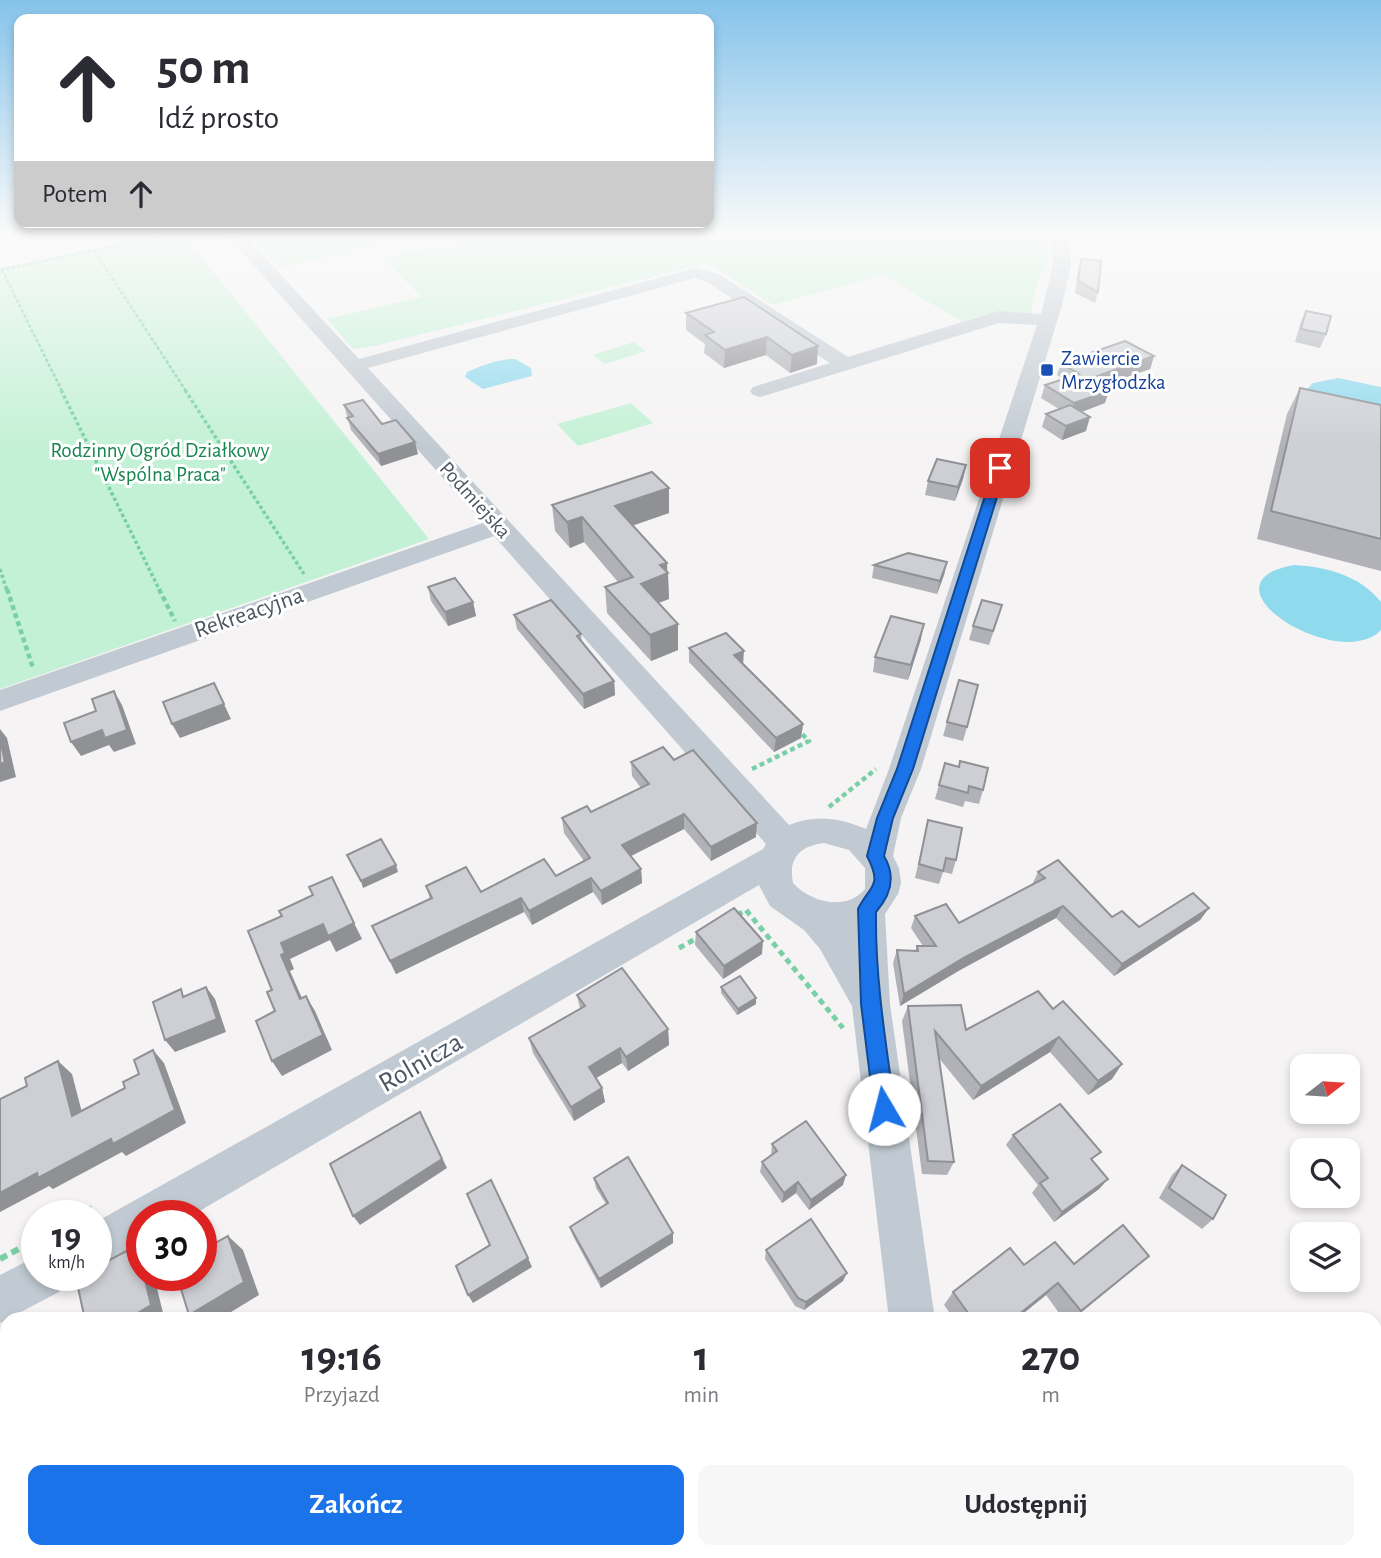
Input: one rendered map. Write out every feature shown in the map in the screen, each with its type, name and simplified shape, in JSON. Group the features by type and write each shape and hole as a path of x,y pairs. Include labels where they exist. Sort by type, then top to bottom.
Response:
{"street":[{"name":"Podmiejska","path":"298,305 498,526 732,770 772,827 780,852"},
{"path":"354,366 579,305"},
{"path":"754,305 845,364"},
{"path":"832,831 860,841 876,856 881,867 883,883 878,897 867,909 851,917 831,919 798,909 777,885 774,871 780,852 802,834 832,831 864,814 905,769 1052,305"},
{"path":"760,391 998,317 1048,320"},
{"name":"Rekreacyjna","path":"0,701 498,526"},
{"name":"Podmiejska","path":"732,770 808,822 832,831"},
{"path":"876,856 899,778"},
{"name":"Rolnicza","path":"178,1200 691,909 780,852"},
{"name":"Rolnicza","path":"691,909 783,894"},
{"path":"860,1020 867,909"},
{"path":"814,916 843,953 860,1020 911,1312"},
{"path":"0,1300 21,1288"}],"path":[{"path":"18,305 176,624"},
{"path":"129,305 306,578"},
{"path":"0,569 34,673"},
{"path":"732,770 809,741 789,721"},
{"path":"746,910 860,1020"},
{"path":"0,1259 21,1248"}],"green space":[{"name":"Rodzinny Ogród Działkowy \"Wspólna Praca\"","path":"0,305 240,305 429,539 0,689"},
{"path":"389,305 540,305 353,349 327,319"},
{"path":"934,305 1033,305 1031,313 988,314 963,322"},
{"path":"634,342 646,351 605,364 593,355"},
{"path":"631,403 653,423 578,446 557,424"}],"water":[{"path":"515,359 531,368 532,376 483,389 465,377 467,372 485,365"},
{"path":"1338,378 1381,387 1381,427 1307,396 1307,389 1313,383"},
{"path":"1294,565 1330,570 1363,585 1381,602 1381,630 1361,641 1335,641 1308,634 1284,621 1266,605 1259,589 1267,575"}],"building":[{"path":"716,305 756,305 818,346 792,355 767,337 725,350 705,335 714,332 686,313"},
{"path":"1306,311 1331,316 1326,334 1301,329"},
{"path":"1125,341 1154,356 1089,379 1109,391 1074,403 1045,385 1079,374 1061,363"},
{"path":"1300,388 1381,405 1381,539 1271,511"},
{"path":"363,400 382,424 396,420 415,442 378,454 347,418 353,416 344,405"},
{"path":"1070,405 1090,417 1066,426 1046,414"},
{"path":"937,459 966,465 958,487 928,481"},
{"path":"652,472 669,488 615,506 667,563 660,565 668,573 641,584 678,624 650,635 605,587 633,577 582,517 567,522 552,505"},
{"path":"908,553 947,562 940,581 874,565"},
{"path":"455,578 473,602 445,612 428,587"},
{"path":"551,600 581,634 577,636 614,681 583,694 514,615"},
{"path":"982,600 1002,605 993,631 973,626"},
{"path":"891,616 924,624 911,665 875,657"},
{"path":"726,633 744,651 734,655 803,724 776,738 689,648"},
{"path":"959,680 978,685 967,727 947,722"},
{"path":"214,683 224,704 172,724 163,702"},
{"path":"114,691 127,730 105,738 102,730 71,742 64,723 96,711 92,699"},
{"path":"0,739 5,762 0,764"},
{"path":"663,747 674,760 693,750 757,823 711,847 684,814 622,845 641,869 601,891 591,878 529,911 521,898 390,961 372,926 432,898 426,886 466,867 481,892 544,859 556,876 590,858 562,818 587,806 591,812 649,784 631,762"},
{"path":"960,761 988,768 983,790 969,786 968,793 939,785 945,763 959,767"},
{"path":"928,820 962,828 956,860 946,858 943,871 919,864"},
{"path":"381,839 396,865 361,881 347,855"},
{"path":"1058,860 1112,917 1122,911 1139,927 1193,893 1209,908 1122,964 1063,906 965,957 904,994 897,950 918,951 917,946 936,946 915,916 946,904 959,923 1045,878 1038,872"},
{"path":"332,877 354,923 328,936 323,924 281,943 285,953 281,955 300,999 306,996 323,1035 272,1061 256,1021 275,1011 267,992 272,990 248,931 282,916 279,911 313,895 309,887"},
{"path":"734,908 763,941 724,966 696,932"},
{"path":"622,968 668,1029 626,1057 620,1048 589,1067 602,1088 571,1107 529,1038 585,1006 577,995"},
{"path":"740,976 756,998 738,1009 721,987"},
{"path":"206,987 217,1019 165,1040 153,1002 181,989 183,997"},
{"path":"1038,991 1053,1009 1063,1001 1122,1064 1098,1081 1059,1037 981,1086 935,1031 954,1162 928,1161 908,1006 961,1005 966,1030"},
{"path":"153,1050 175,1110 113,1144 111,1139 38,1178 37,1173 0,1193 0,1099 27,1086 25,1078 58,1061 72,1116 125,1088 123,1082 139,1074 134,1060"},
{"path":"1060,1104 1101,1152 1091,1159 1108,1179 1062,1212 1040,1183 1048,1178 1013,1135"},
{"path":"420,1112 442,1159 353,1216 330,1164"},
{"path":"806,1121 846,1175 811,1200 798,1182 784,1193 762,1162 777,1151 772,1144"},
{"path":"628,1157 673,1233 599,1279 570,1227 608,1203 594,1178"},
{"path":"1182,1165 1226,1195 1213,1219 1169,1188"},
{"path":"491,1180 528,1258 468,1295 456,1266 490,1245 467,1194"},
{"path":"811,1219 847,1273 806,1302 798,1298 766,1250"},
{"path":"1123,1225 1149,1256 1081,1311 1058,1283 1022,1312 967,1312 953,1292 1010,1248 1024,1265 1055,1242 1074,1264"},
{"path":"228,1236 244,1282 194,1312 188,1312 182,1291 217,1291 217,1242"},
{"path":"126,1251 126,1291 148,1291 151,1305 139,1312 83,1312 79,1291 112,1291 112,1259"}],"place":[{"name":"Zawiercie Mrzygłodzka","path":"1047,370"}],"route":[{"path":"884,1109 866,943 867,909 878,897 883,883 876,856 885,818 899,778 905,769 1000,468"}]}
